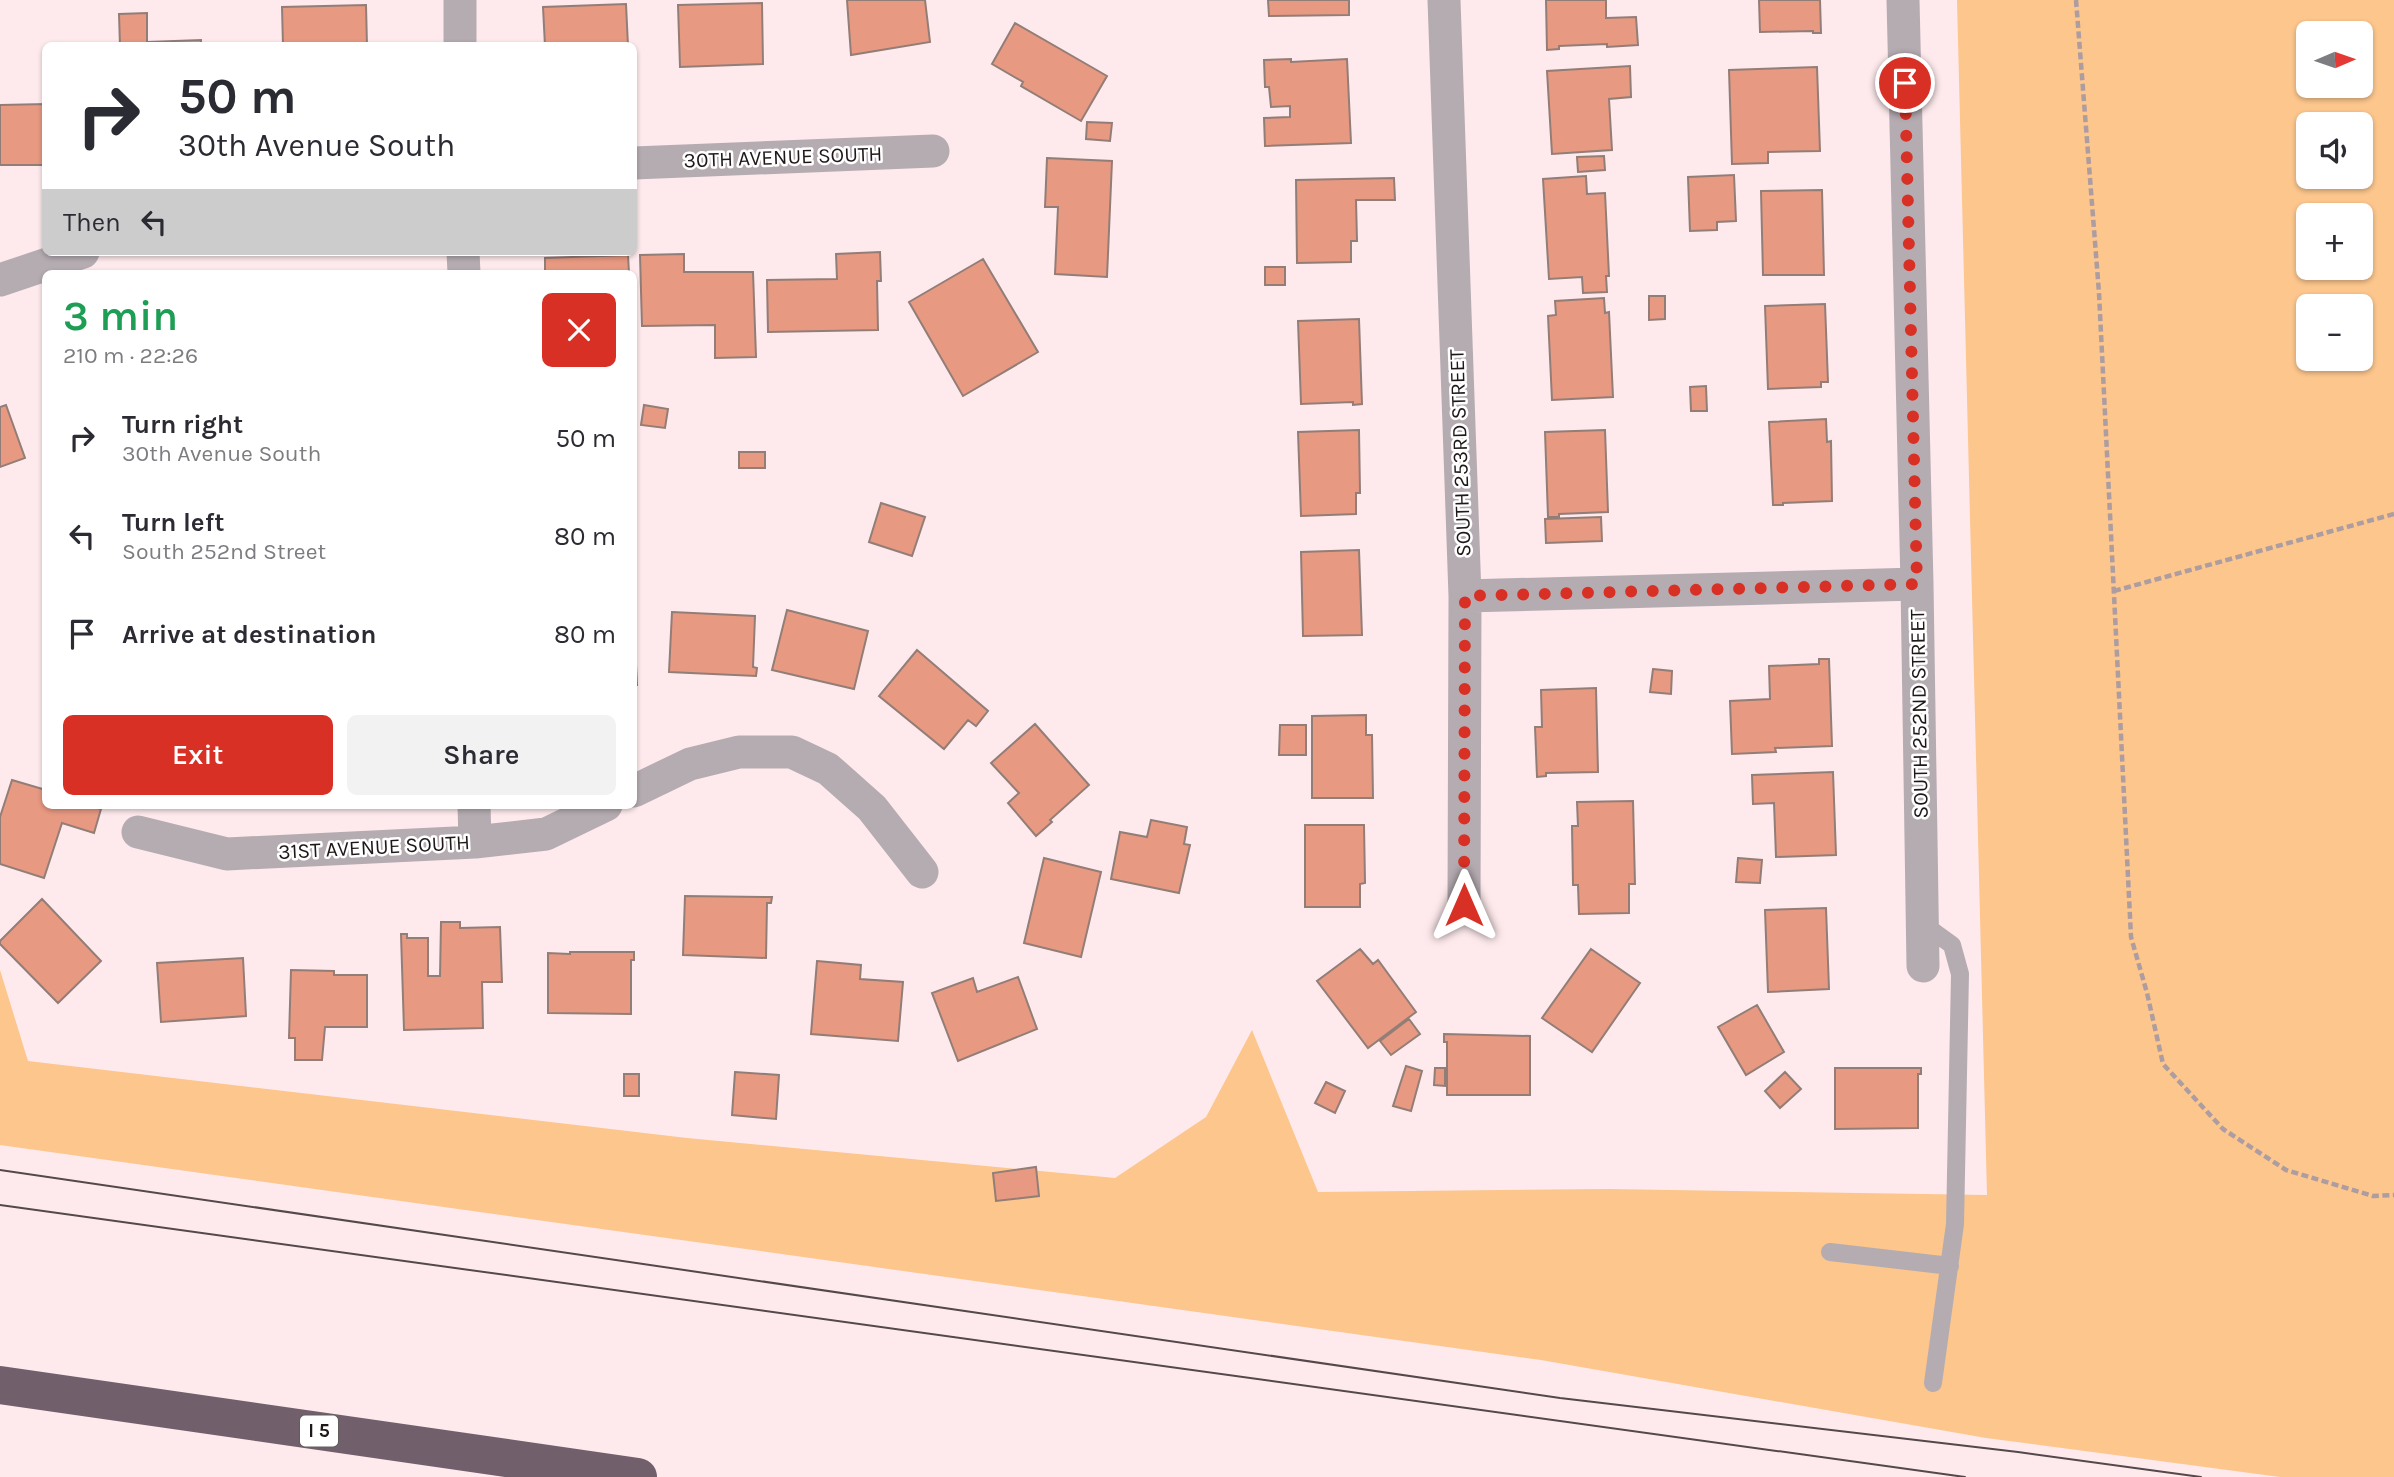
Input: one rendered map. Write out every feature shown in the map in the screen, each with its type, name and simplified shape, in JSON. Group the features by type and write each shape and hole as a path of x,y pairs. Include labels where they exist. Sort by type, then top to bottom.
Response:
{"highway":[{"name":"I 5","path":"0,1385 638,1477"}],"street":[{"path":"460,0 460,42"},
{"name":"SOUTH 253RD STREET","path":"1444,0 1465,596 1464,905"},
{"name":"SOUTH 252ND STREET","path":"1903,0 1923,965"},
{"name":"30TH AVENUE SOUTH","path":"637,163 933,151"},
{"path":"0,280 71,256"},
{"path":"1465,596 1917,584"},
{"path":"637,790 690,764 739,752 792,752 828,769 872,808 922,872"},
{"path":"474,809 475,842"},
{"name":"31ST AVENUE SOUTH","path":"138,832 227,854 475,842 546,834 598,809"}],"lane":[{"path":"1923,924 1952,945 1960,974 1955,1224 1933,1383"},
{"path":"1830,1252 1950,1266"}],"path":[{"path":"2076,0 2098,280 2131,937 2164,1064 2223,1129 2287,1170 2373,1196 2394,1195"},
{"path":"2113,591 2394,514"}],"shaded area":[{"path":"1957,0 2394,0 2394,1477 2280,1477 1986,1438 1541,1360 0,1145 0,970 28,1061 687,1138 1115,1178 1206,1117 1252,1030 1318,1192 1608,1189 1987,1195"}],"building":[{"path":"847,0 925,0 930,42 851,55"},
{"path":"1268,0 1349,0 1349,15 1269,16"},
{"path":"1546,0 1606,0 1606,18 1636,17 1638,45 1559,46 1559,49 1547,50"},
{"path":"1759,0 1820,0 1821,33 1760,32"},
{"path":"762,3 763,64 680,67 678,5"},
{"path":"626,4 628,42 545,42 543,7"},
{"path":"366,5 367,42 283,42 282,7"},
{"path":"147,13 147,42 120,42 119,14"},
{"path":"1015,23 1107,76 1081,121 1021,86 1023,82 992,64"},
{"path":"201,40 201,42 147,42"},
{"path":"1291,59 1291,62 1347,59 1351,143 1265,146 1264,118 1290,117 1290,106 1271,107 1269,87 1265,87 1264,60"},
{"path":"1630,66 1631,97 1609,99 1612,150 1552,154 1547,71"},
{"path":"1817,67 1820,151 1768,152 1768,163 1732,164 1729,70"},
{"path":"42,104 42,165 0,165 0,105"},
{"path":"1087,122 1112,123 1110,141 1086,139"},
{"path":"1604,156 1605,170 1578,172 1577,157"},
{"path":"1047,158 1112,161 1107,277 1055,274 1058,207 1045,207"},
{"path":"1734,175 1736,221 1717,222 1717,230 1690,231 1688,177"},
{"path":"1586,176 1587,194 1605,193 1609,276 1606,276 1607,292 1583,293 1582,277 1549,279 1543,179"},
{"path":"1394,178 1395,200 1356,200 1357,241 1351,241 1351,262 1297,263 1296,180"},
{"path":"1822,190 1824,275 1763,275 1761,191"},
{"path":"880,252 881,281 877,281 878,330 768,332 767,280 837,279 836,254"},
{"path":"684,254 684,272 753,272 756,357 715,358 715,325 642,326 640,255"},
{"path":"628,256 629,270 545,270 545,258"},
{"path":"983,259 1038,352 963,396 909,302"},
{"path":"1265,267 1285,267 1285,285 1265,285"},
{"path":"1649,296 1665,296 1665,319 1649,320"},
{"path":"1604,298 1605,313 1609,312 1613,397 1552,400 1548,316 1556,315 1555,301"},
{"path":"1825,304 1828,382 1821,382 1821,387 1768,389 1765,306"},
{"path":"1359,319 1362,404 1301,404 1298,321"},
{"path":"1706,386 1707,411 1691,411 1690,387"},
{"path":"6,405 25,458 0,467 0,407"},
{"path":"644,405 668,409 665,428 641,425"},
{"path":"1826,419 1827,442 1831,441 1832,501 1773,505 1769,422"},
{"path":"1359,430 1360,493 1356,493 1356,514 1301,516 1298,432"},
{"path":"1605,430 1608,512 1548,517 1545,432"},
{"path":"739,452 765,452 765,468 739,468"},
{"path":"881,503 925,517 912,556 869,542"},
{"path":"1601,517 1602,541 1546,543 1545,519"},
{"path":"1359,550 1362,635 1303,636 1301,552"},
{"path":"787,610 868,631 854,689 772,670"},
{"path":"672,612 755,616 753,667 757,668 756,676 669,672"},
{"path":"917,650 988,711 976,726 968,720 944,749 879,696"},
{"path":"1819,659 1829,659 1832,746 1775,748 1776,752 1732,754 1730,701 1770,699 1769,666 1819,664"},
{"path":"1653,669 1672,671 1671,694 1650,692"},
{"path":"1596,688 1598,772 1546,773 1546,776 1537,777 1535,727 1542,727 1541,690"},
{"path":"1366,715 1366,735 1372,735 1373,798 1312,798 1312,716"},
{"path":"1035,724 1089,785 1036,836 1008,803 1019,793 991,763"},
{"path":"1280,725 1306,725 1306,755 1279,755"},
{"path":"1833,772 1836,855 1776,857 1774,803 1753,804 1752,775"},
{"path":"12,780 42,789 42,809 101,809 94,833 62,823 44,878 0,864 0,817"},
{"path":"1633,801 1635,884 1629,884 1629,913 1579,914 1578,885 1573,885 1572,826 1578,826 1577,802"},
{"path":"1151,820 1187,827 1184,844 1190,845 1179,893 1111,879 1120,832 1147,837"},
{"path":"1305,825 1364,825 1365,883 1360,884 1360,907 1305,907"},
{"path":"1044,858 1101,872 1081,957 1024,943"},
{"path":"1738,858 1762,860 1760,883 1736,882"},
{"path":"685,896 772,897 771,903 767,903 766,958 683,955"},
{"path":"42,899 101,961 58,1003 0,944"},
{"path":"1826,908 1829,989 1768,992 1765,910"},
{"path":"441,922 460,922 460,928 500,927 502,982 482,982 483,1028 404,1030 401,934 407,934 407,938 428,938 428,976 440,976"},
{"path":"1360,949 1373,964 1378,960 1416,1012 1368,1048 1317,981"},
{"path":"1591,949 1640,983 1592,1052 1542,1018"},
{"path":"634,952 634,960 631,960 631,1014 548,1013 548,953"},
{"path":"243,958 246,1016 161,1022 157,963"},
{"path":"817,961 861,965 860,979 903,982 898,1041 811,1034"},
{"path":"291,970 334,971 334,975 367,975 367,1027 325,1027 322,1060 295,1060 295,1038 289,1038"},
{"path":"1018,977 1037,1029 958,1061 932,993 973,978 977,992"},
{"path":"1757,1005 1784,1052 1746,1075 1718,1027"},
{"path":"1409,1019 1420,1034 1391,1055 1380,1041"},
{"path":"1444,1034 1530,1036 1530,1095 1447,1095 1447,1042 1444,1042"},
{"path":"1406,1066 1422,1071 1411,1111 1393,1106"},
{"path":"1435,1068 1445,1068 1445,1086 1434,1085"},
{"path":"1835,1068 1921,1068 1921,1074 1918,1074 1918,1128 1835,1129"},
{"path":"735,1072 779,1075 776,1119 732,1115"},
{"path":"1785,1072 1801,1089 1780,1108 1765,1091"},
{"path":"624,1074 639,1074 639,1096 624,1096"},
{"path":"1326,1082 1345,1091 1335,1113 1315,1103"},
{"path":"1036,1167 1039,1196 996,1201 993,1173"}],"tram line":[{"path":"0,1170 1560,1398 2018,1452 2201,1477"},
{"path":"0,1205 1965,1477"}],"route":[{"path":"1464,905 1465,596 1917,584 1905,83"}]}
